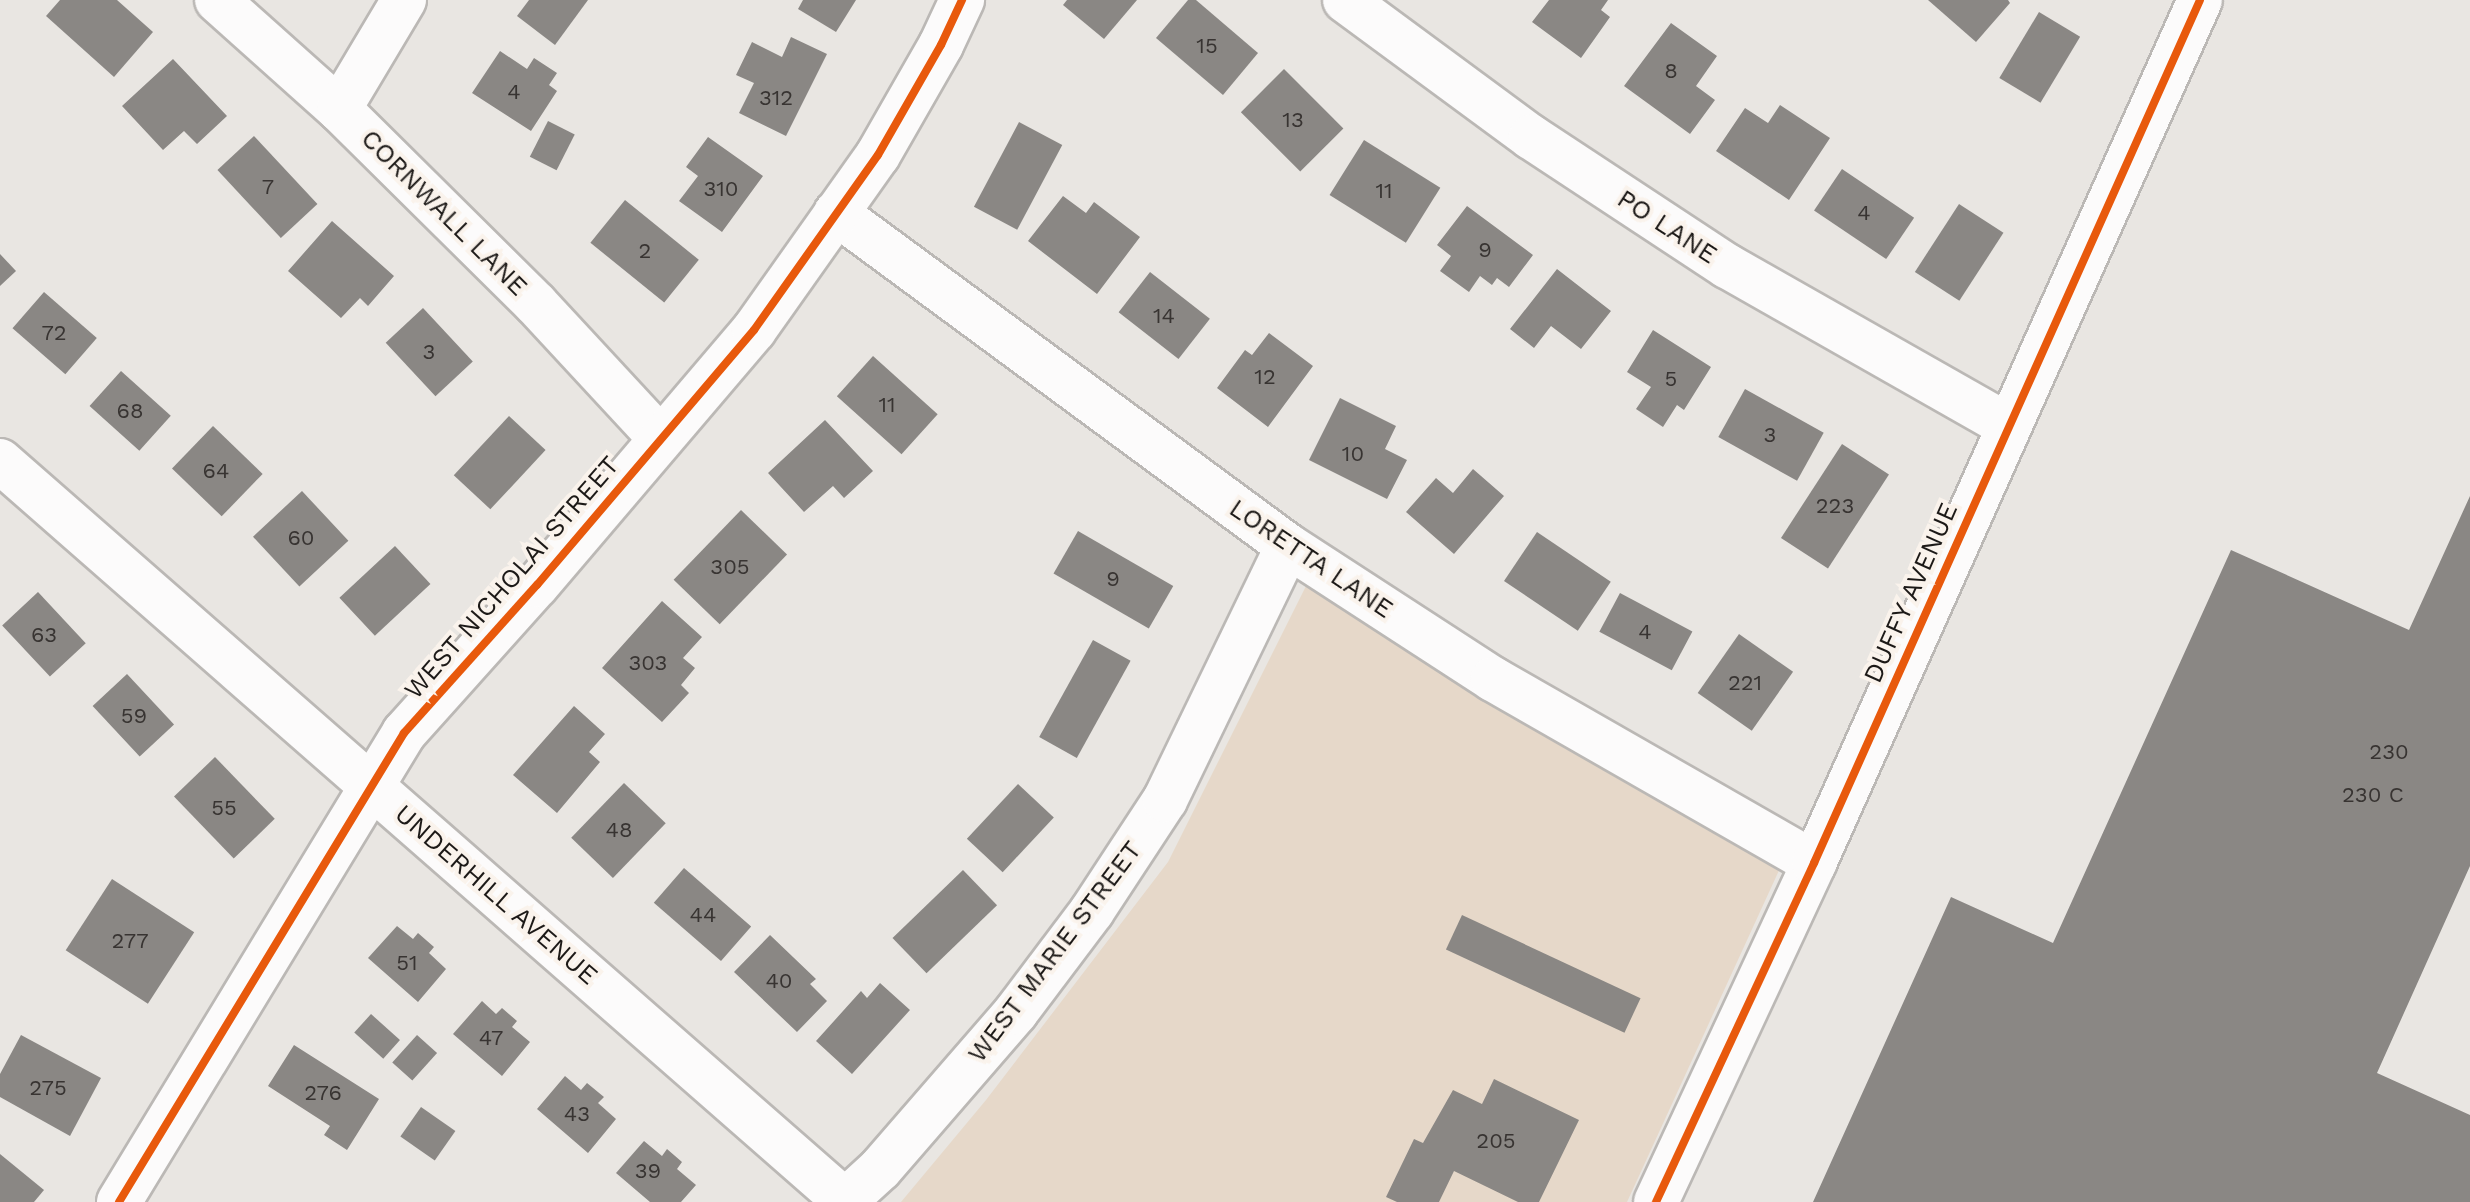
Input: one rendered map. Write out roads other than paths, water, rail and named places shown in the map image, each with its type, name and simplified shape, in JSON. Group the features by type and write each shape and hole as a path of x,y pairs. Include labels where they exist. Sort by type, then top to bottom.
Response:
{"street":[{"name":"CORNWALL LANE","path":"217,0 339,109 536,304 660,438"},
{"path":"339,109 404,0"},
{"name":"WEST NICHOLAI STREET","path":"119,1202 404,733 537,585 754,330 878,155 941,45 962,0"},
{"name":"PO LANE","path":"1345,0 1531,137 1727,266 2007,425"},
{"name":"DUFFY AVENUE","path":"1656,1202 1814,863 2007,425 2200,0"},
{"name":"LORETTA LANE","path":"836,213 1288,546 1493,679 1814,863"},
{"name":"UNDERHILL AVENUE","path":"0,461 846,1202"},
{"name":"WEST MARIE STREET","path":"846,1202 880,1169 1016,1012 1092,911 1165,800 1288,546"}]}
